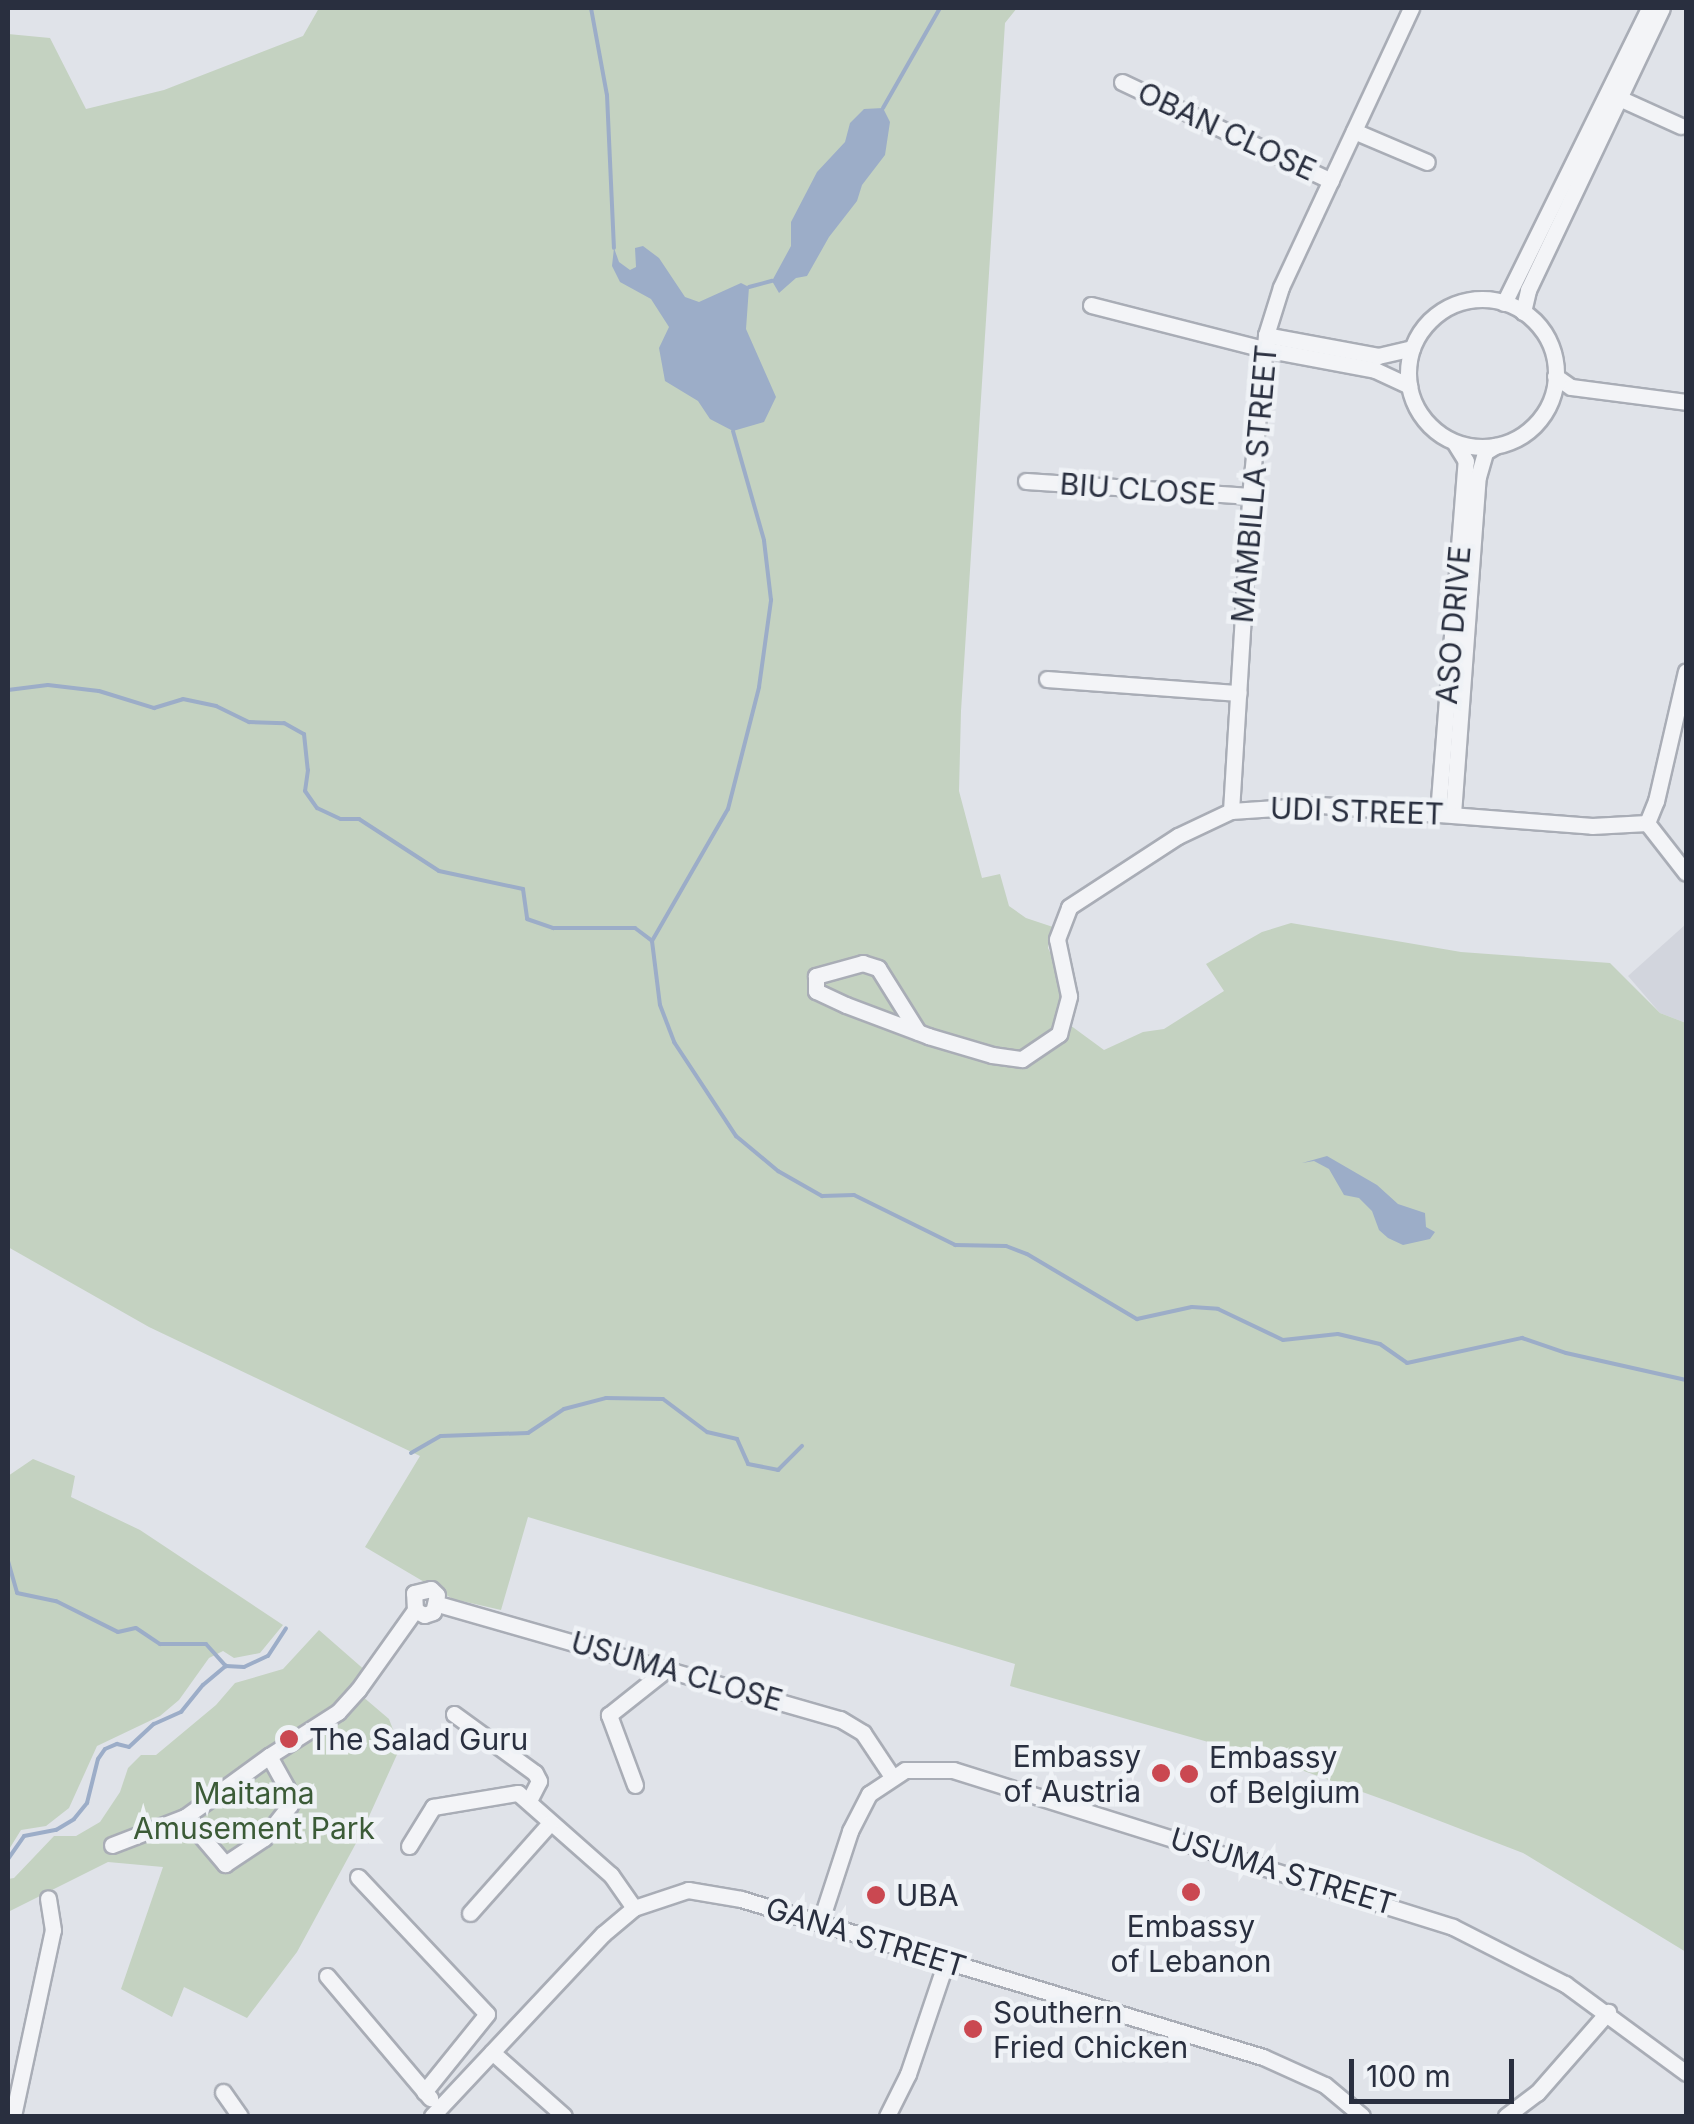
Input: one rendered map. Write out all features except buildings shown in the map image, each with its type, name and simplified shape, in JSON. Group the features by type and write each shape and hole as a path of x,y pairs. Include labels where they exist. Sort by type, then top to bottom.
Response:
{"street":[{"name":"MAMBILLA STREET","path":"1231,811 1250,496 1265,342 1281,287 1411,8"},
{"path":"1504,302 1648,8"},
{"path":"1523,312 1528,290 1662,8"},
{"name":"OBAN CLOSE","path":"1122,82 1331,181"},
{"path":"1619,98 1680,126"},
{"path":"1354,131 1427,162"},
{"path":"1474,300 1504,302 1523,312 1548,341 1555,376 1550,400 1534,425 1495,446 1454,442 1420,414 1409,386 1412,348 1423,328 1446,308 1474,300"},
{"path":"1091,305 1375,370 1409,386"},
{"path":"1265,342 1378,356 1412,348"},
{"path":"1555,376 1571,387 1686,402"},
{"name":"ASO DRIVE","path":"1446,814 1466,461 1454,442"},
{"name":"ASO DRIVE","path":"1446,814 1478,477 1485,452 1495,446"},
{"name":"BIU CLOSE","path":"1026,481 1250,496"},
{"path":"1686,671 1656,801 1646,824 1686,874"},
{"path":"1046,679 1238,693"},
{"name":"UDI STREET","path":"918,1032 992,1055 1022,1058 1060,1034 1069,996 1057,939 1069,907 1178,836 1231,811 1306,805 1592,826 1646,824"},
{"path":"863,963 878,968 918,1032 820,994 816,976 863,963"},
{"name":"USUMA CLOSE","path":"415,1610 411,1602 422,1588 431,1588 438,1604 840,1719 862,1734 891,1775"},
{"path":"112,1844 185,1817 268,1756 338,1712 415,1610 424,1615 438,1604"},
{"path":"635,1786 609,1715 668,1668"},
{"path":"454,1714 536,1773 540,1780 529,1801"},
{"path":"185,1817 230,1865 264,1838 290,1804 289,1792 268,1756"},
{"name":"USUMA STREET","path":"891,1775 917,1768 953,1770 1393,1904 1499,1949 1608,2012 1686,2074"},
{"path":"820,1923 858,1810 891,1775"},
{"path":"409,1846 427,1803 513,1792 529,1801 549,1824 611,1875 634,1908"},
{"path":"470,1912 549,1824"},
{"path":"358,1876 487,2014 424,2092"},
{"name":"GANA STREET","path":"435,2112 604,1934 634,1908 688,1890 713,1892 820,1923 1287,2066 1325,2086 1362,2116"},
{"path":"13,2116 53,1930 48,1898"},
{"path":"888,2116 908,2074 946,1962"},
{"path":"326,1976 424,2092 435,2112"},
{"path":"1516,2114 1608,2012"},
{"path":"9,2041 28,2039"},
{"path":"492,2052 564,2116"},
{"path":"222,2092 240,2116"}],"shaded area":[{"path":"1686,924 1686,1023 1660,1013 1628,976"}],"green space":[{"path":"319,8 1017,8 1005,23 961,711 959,791 982,878 1000,874 1009,906 1026,918 1053,927 1048,948 1062,976 1059,1017 1104,1050 1143,1032 1164,1029 1224,991 1206,964 1262,932 1291,923 1461,952 1610,963 1660,1013 1686,1023 1686,1952 1523,1853 1393,1803 1279,1762 1010,1686 1015,1664 528,1517 501,1610 453,1599 365,1547 420,1456 149,1327 8,1247 8,34 50,38 86,109 164,90 303,36"},
{"path":"33,1459 75,1476 71,1497 140,1530 283,1625 260,1653 234,1658 223,1651 209,1658 179,1700 160,1716 97,1746 69,1808 46,1826 21,1830 8,1851 8,1476"},
{"name":"Maitama Amusement Park","path":"319,1630 375,1679 362,1696 389,1719 400,1748 361,1834 297,1952 247,2018 184,1987 172,2017 121,1989 163,1867 108,1862 8,1912 8,1879 14,1878 54,1836 76,1836 100,1822 120,1792 128,1768 141,1755 156,1755 216,1705 235,1683 283,1669"}],"water":[{"path":"883,108 890,122 885,155 862,185 857,201 829,237 807,276 796,278 779,293 772,281 791,246 791,222 817,172 845,142 850,123 864,109"},
{"path":"643,246 659,258 685,297 699,302 741,283 749,287 746,329 776,397 764,422 733,431 710,419 698,401 665,381 659,348 669,327 651,299 620,282 612,266 614,248 619,262 630,270 636,267 635,248"},
{"path":"1327,1156 1377,1185 1398,1204 1425,1213 1426,1227 1435,1232 1430,1239 1403,1245 1388,1238 1359,1198 1344,1195 1329,1169 1314,1161 1302,1163"}],"waterway":[{"path":"591,8 607,95 614,248"},
{"path":"883,108 940,8"},
{"path":"749,287 772,281"},
{"path":"652,941 728,809 759,687 771,600 764,540 733,431"},
{"path":"8,690 48,685 99,691 154,708 183,699 216,706 249,722 284,723 304,734 308,770 305,791 317,808 341,819 359,819 439,871 523,889 527,919 553,928 635,928 652,941 660,1005 674,1042 736,1136 778,1171 822,1196 854,1195 955,1245 1006,1246 1027,1254 1137,1319 1192,1307 1218,1309 1283,1340 1338,1334 1380,1344 1407,1363 1522,1338 1566,1353 1686,1380"},
{"path":"411,1453 441,1436 528,1433 564,1409 606,1398 663,1399 707,1432 737,1439 748,1464 778,1470 802,1446"},
{"path":"8,1561 17,1593 56,1601 118,1632 136,1628 160,1644 206,1644 226,1666"},
{"path":"8,1859 24,1836 56,1830 74,1819 87,1803 98,1759 105,1749 117,1744 129,1747 154,1724 181,1712 203,1685 226,1666 244,1667 268,1656 286,1628"}],"place":[{"name":"The Salad Guru","path":"289,1739"},
{"name":"Embassy of Austria","path":"1161,1773"},
{"name":"Embassy of Belgium","path":"1189,1774"},
{"name":"Embassy of Lebanon","path":"1191,1892"},
{"name":"UBA","path":"876,1895"},
{"name":"Southern Fried Chicken","path":"973,2029"}]}
